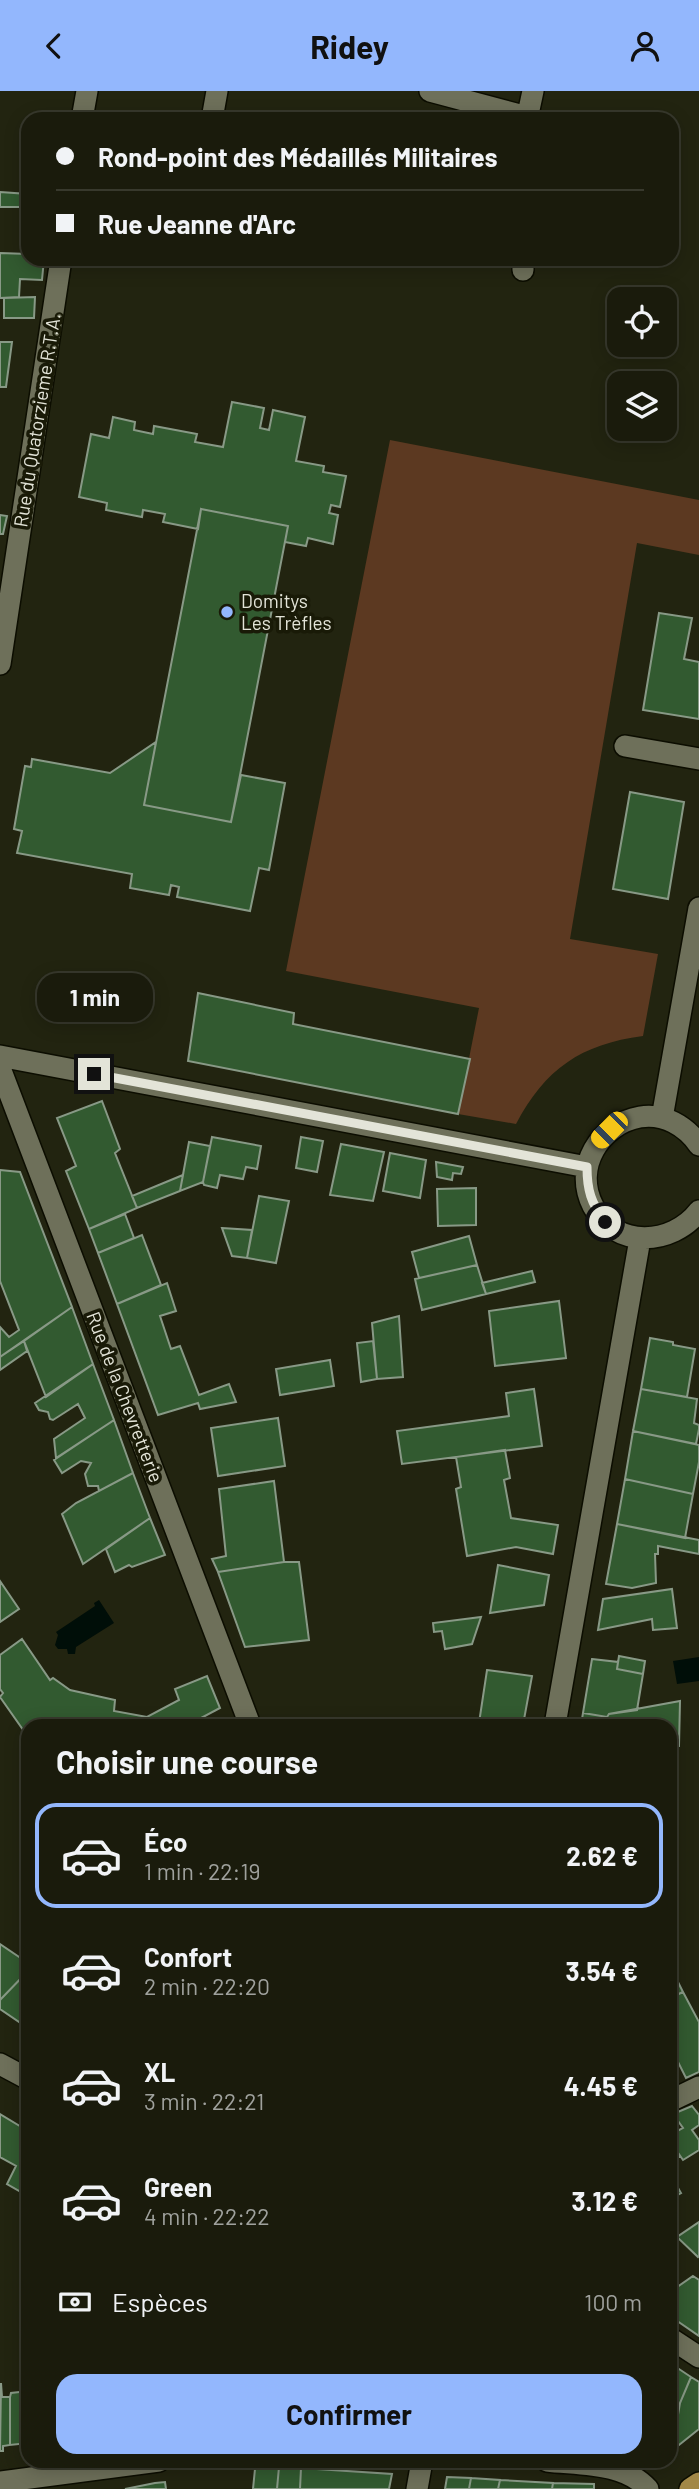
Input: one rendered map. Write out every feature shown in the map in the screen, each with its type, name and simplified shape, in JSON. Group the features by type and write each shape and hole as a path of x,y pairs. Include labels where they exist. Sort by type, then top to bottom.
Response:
{"main road":[{"path":"690,2489 699,2483"}],"street":[{"path":"83,112 87,91"},
{"path":"213,112 217,91"},
{"path":"430,91 505,112"},
{"path":"528,112 533,91"},
{"name":"Rue du Quatorzieme R.T.A.","path":"0,664 60,266"},
{"path":"625,746 699,759"},
{"path":"662,1118 699,908"},
{"path":"0,1056 587,1167"},
{"name":"Rue de la Chevretterie","path":"0,1068 9,1121 248,1719"},
{"path":"699,1145 680,1125 662,1118 643,1117 625,1121 609,1130 591,1153 587,1167 587,1186 593,1206 605,1222 621,1233 640,1239 658,1238 676,1232 691,1222 699,1211"},
{"path":"556,1719 640,1239"},
{"path":"0,2064 21,2075"},
{"path":"677,2098 699,2087"},
{"path":"677,2343 699,2357"},
{"path":"0,2482 81,2480 130,2468"},
{"path":"417,2489 421,2468"},
{"path":"604,2468 620,2470 641,2481 648,2489"}],"shaded area":[{"path":"390,440 699,500 699,555 637,543 570,939 658,954 643,1036 601,1045 567,1062 539,1088 516,1124 458,1114 479,1008 286,971"},
{"path":"99,1600 114,1623 76,1647 75,1654 68,1654 67,1649 58,1649 55,1645 58,1635 56,1632 95,1606 94,1603"},
{"path":"699,1657 699,1681 677,1684 673,1661"}],"building":[{"path":"0,192 21,194 21,207 0,207"},
{"path":"0,253 21,254 21,266 43,266 42,280 20,279 19,297 0,298"},
{"path":"35,297 34,318 4,318 4,298"},
{"path":"0,342 12,342 6,387 0,387"},
{"path":"232,402 264,408 260,428 269,430 273,410 305,417 296,461 324,466 323,472 346,476 340,507 331,505 329,513 338,515 333,544 308,538 306,546 285,542 288,526 201,509 198,529 163,522 165,514 143,510 142,517 106,510 107,503 79,497 91,434 109,438 113,417 135,422 134,430 153,434 154,426 197,434 195,442 223,447"},
{"name":"Domitys Les Trèfles","path":"201,509 288,526 231,822 144,805"},
{"path":"0,515 7,516 3,534 0,534"},
{"path":"659,613 692,618 684,659 699,662 699,719 643,710"},
{"path":"156,742 144,805 231,822 241,775 285,783 269,870 259,868 250,911 177,897 179,887 171,885 169,895 130,888 132,874 17,853 22,831 14,829 25,766 31,767 32,759 110,773"},
{"path":"630,792 684,802 668,899 613,889"},
{"path":"198,993 294,1013 293,1024 470,1059 458,1114 188,1061"},
{"path":"102,1101 120,1149 115,1153 137,1208 89,1229 66,1171 76,1166 57,1118"},
{"path":"212,1137 261,1146 257,1169 246,1167 243,1179 220,1175 217,1188 204,1185"},
{"path":"301,1137 323,1141 317,1172 296,1168"},
{"path":"189,1142 210,1146 203,1182 180,1191"},
{"path":"341,1144 384,1152 373,1201 330,1195"},
{"path":"390,1153 426,1160 420,1198 383,1191"},
{"path":"436,1162 463,1167 461,1174 453,1173 452,1180 437,1177"},
{"path":"0,1170 20,1172 72,1307 0,1357 0,1327 9,1337 19,1330 0,1281"},
{"path":"183,1175 180,1191 137,1208 132,1196"},
{"path":"476,1188 476,1225 438,1226 437,1189"},
{"path":"259,1196 289,1201 276,1263 247,1258"},
{"path":"125,1214 134,1238 98,1253 89,1229"},
{"path":"222,1228 252,1230 247,1258 232,1256"},
{"path":"142,1235 161,1285 117,1304 98,1253"},
{"path":"469,1236 477,1265 419,1278 412,1252"},
{"path":"477,1265 486,1294 422,1310 415,1279"},
{"path":"532,1271 535,1282 486,1294 482,1283"},
{"path":"167,1283 176,1311 160,1316 171,1349 180,1346 199,1395 229,1384 236,1402 200,1409 198,1403 158,1415 117,1304"},
{"path":"559,1301 566,1358 495,1366 489,1311"},
{"path":"72,1307 93,1364 46,1397 24,1341"},
{"path":"399,1316 403,1377 377,1379 372,1323"},
{"path":"650,1338 695,1349 687,1397 641,1389"},
{"path":"24,1341 27,1351 0,1370 0,1357"},
{"path":"373,1341 377,1379 361,1382 357,1343"},
{"path":"330,1360 334,1386 280,1395 276,1369"},
{"path":"93,1364 114,1420 56,1458 54,1439 85,1418 78,1404 53,1420 48,1412 39,1410 35,1403"},
{"path":"534,1389 542,1446 402,1464 397,1431 509,1416 506,1393"},
{"path":"641,1389 697,1399 694,1423 699,1425 699,1429 696,1444 633,1431"},
{"path":"278,1418 285,1466 218,1476 211,1428"},
{"path":"114,1420 133,1473 99,1491 98,1486 88,1486 85,1474 91,1463 81,1461 62,1473 54,1460"},
{"path":"633,1431 699,1445 693,1494 625,1479"},
{"path":"505,1450 510,1478 504,1480 511,1518 558,1525 553,1554 516,1547 467,1556 456,1489 461,1487 456,1457"},
{"path":"133,1473 150,1518 83,1564 62,1514 76,1503"},
{"path":"625,1479 693,1494 685,1538 617,1524"},
{"path":"274,1481 284,1562 218,1572 212,1559 226,1556 219,1489"},
{"path":"150,1518 165,1555 132,1567 129,1565 115,1572 106,1549"},
{"path":"617,1524 699,1540 699,1554 658,1546 658,1554 655,1554 656,1583 632,1588 606,1584"},
{"path":"299,1562 309,1640 245,1647 218,1572"},
{"path":"498,1565 549,1575 544,1605 490,1613"},
{"path":"0,1581 19,1609 0,1622"},
{"path":"672,1589 677,1628 653,1630 652,1619 598,1630 603,1599"},
{"path":"481,1617 472,1644 445,1649 442,1631 434,1632 433,1623"},
{"path":"22,1639 50,1680 53,1678 70,1690 115,1700 114,1711 147,1717 179,1700 175,1689 207,1676 220,1708 199,1719 21,1719 21,1727 0,1697 3,1693 0,1689 0,1655"},
{"path":"619,1656 645,1661 643,1674 617,1669"},
{"path":"592,1659 618,1662 617,1669 643,1674 637,1710 609,1714 607,1717 583,1713"},
{"path":"487,1670 532,1676 524,1719 480,1719"},
{"path":"680,1701 679,1746 677,1719 582,1719 583,1713 607,1717 609,1714"},
{"path":"0,1944 21,1958 21,1978 0,2000"},
{"path":"21,1978 21,2023 0,2009 0,2000"},
{"path":"677,1980 683,1992 677,1995"},
{"path":"683,1992 699,2022 699,2072 686,2078 677,2060 677,1995"},
{"path":"692,2106 699,2115 699,2125 692,2130 699,2140 699,2150 683,2160 677,2151 677,2131 683,2128 677,2120 677,2112"},
{"path":"0,2114 21,2127 21,2192 7,2184 16,2166 0,2157"},
{"path":"699,2222 699,2256 698,2257 677,2237"},
{"path":"693,2276 699,2280 699,2336 677,2321 677,2287"},
{"path":"677,2368 691,2377 680,2403 677,2421"},
{"path":"691,2377 699,2382 699,2429 679,2445 677,2421 680,2403"},
{"path":"1,2383 2,2397 10,2397 10,2445 3,2446 3,2451 0,2451"},
{"path":"21,2392 21,2444 10,2445 10,2397 11,2393"},
{"path":"279,2468 301,2468 300,2489 277,2489"},
{"path":"279,2468 277,2489 253,2489 255,2469"},
{"path":"301,2468 392,2474 389,2489 300,2489"},
{"path":"447,2477 471,2478 469,2489 445,2489"},
{"path":"471,2478 500,2480 498,2489 469,2489"},
{"path":"500,2480 553,2483 552,2489 498,2489"},
{"path":"165,2482 166,2489 125,2489 155,2483"},
{"path":"553,2483 594,2484 594,2489 552,2489"}],"place":[{"name":"Domitys Les Trèfles","path":"227,612"}],"route":[{"path":"94,1074 587,1167 587,1186 593,1206 605,1222"}]}
